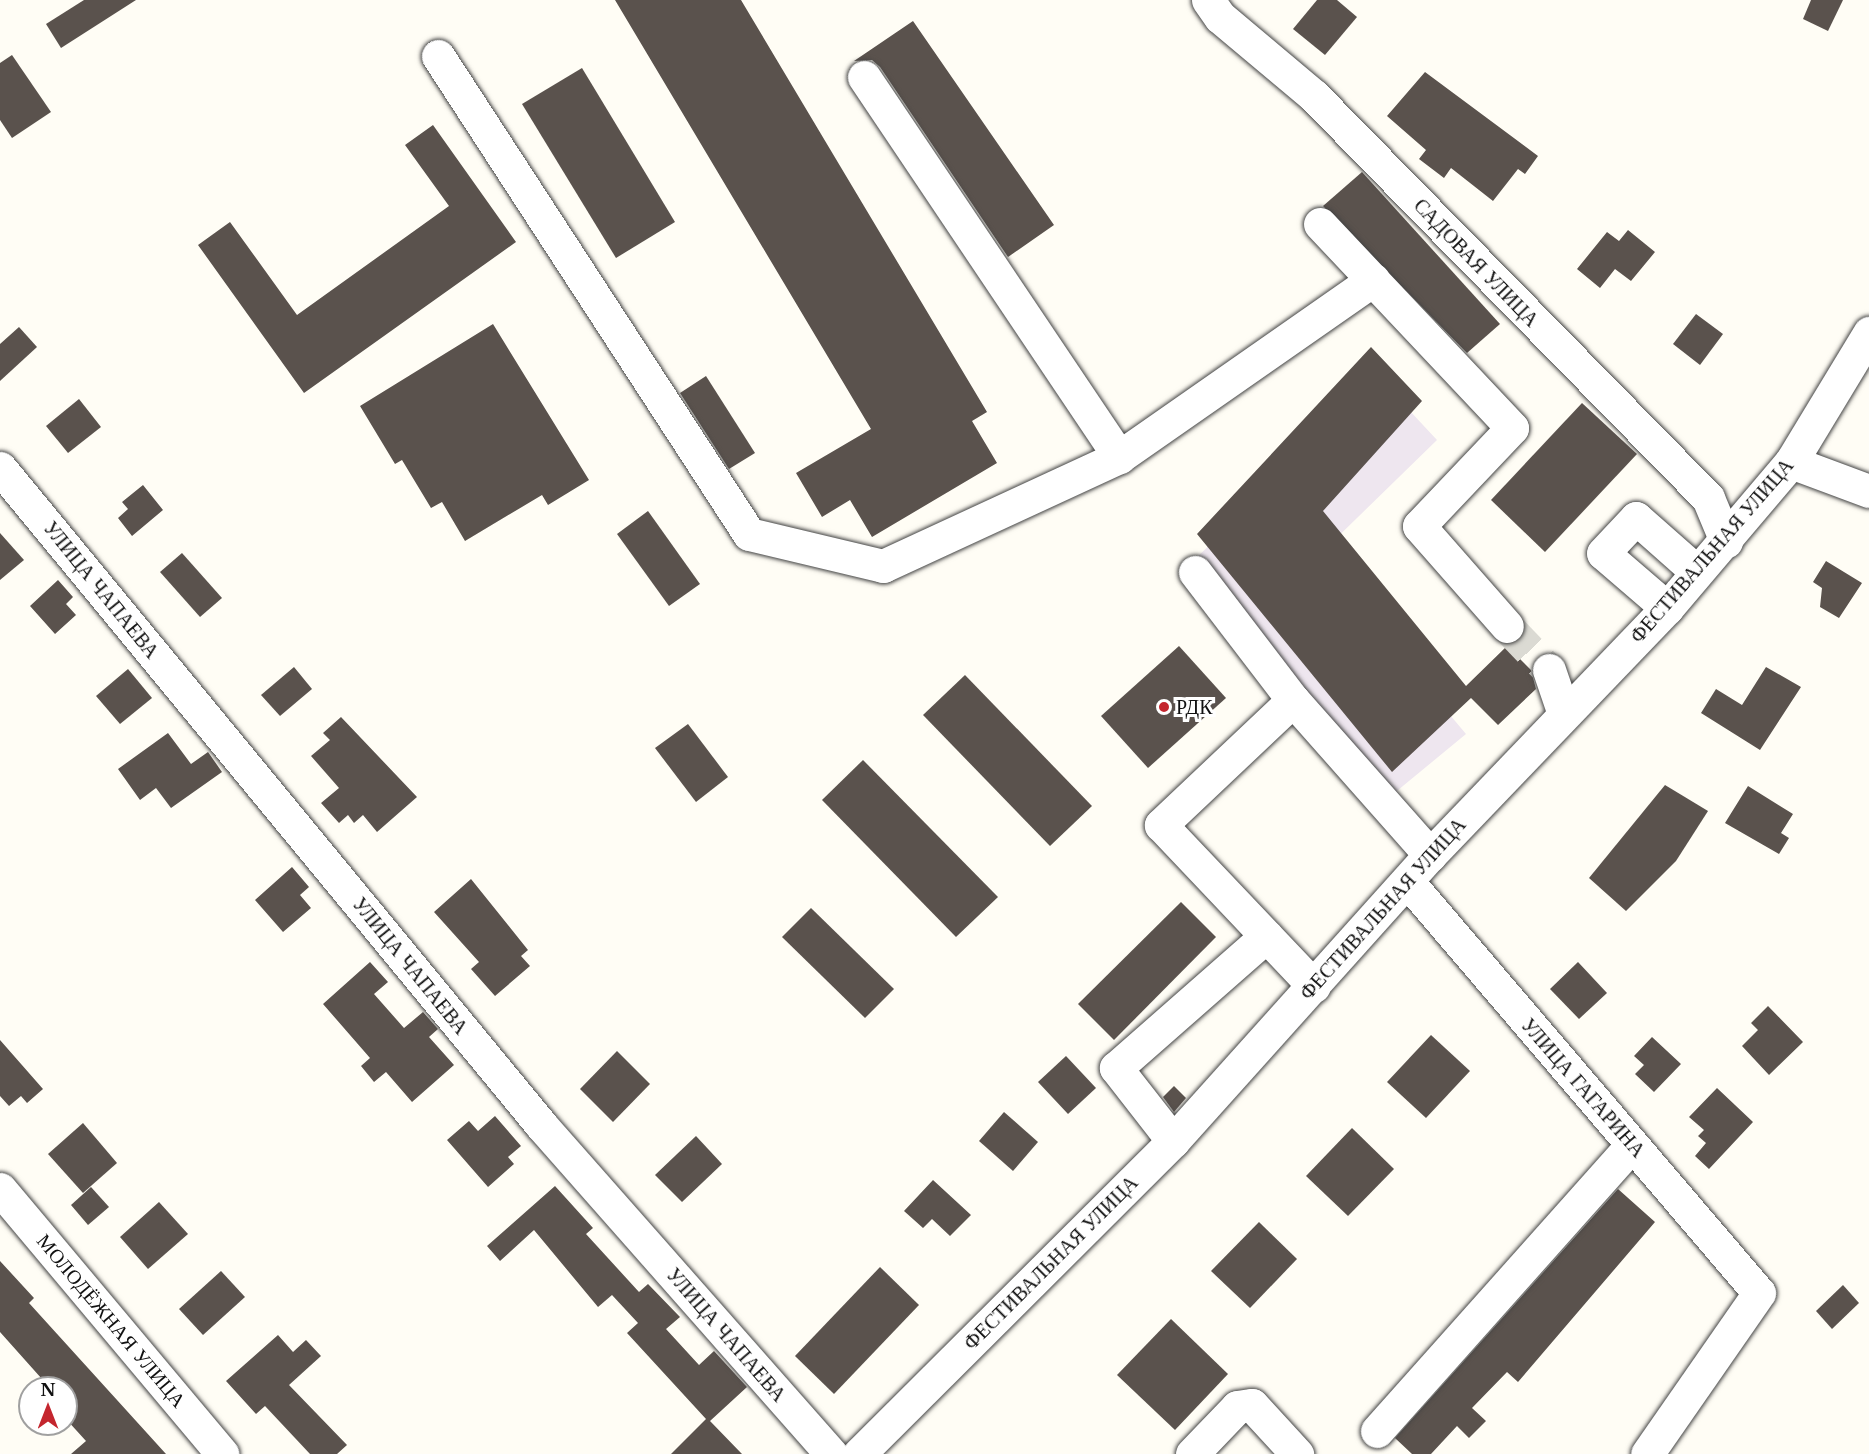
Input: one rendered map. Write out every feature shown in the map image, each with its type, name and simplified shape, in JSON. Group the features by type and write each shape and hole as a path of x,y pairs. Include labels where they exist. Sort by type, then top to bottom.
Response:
{"street":[{"name":"САДОВАЯ УЛИЦА","path":"1220,6 1314,96 1708,498 1726,541"},
{"path":"438,56 749,534 883,566 1119,457 1372,280"},
{"path":"864,77 1119,457"},
{"path":"1320,224 1512,428 1419,526 1507,626"},
{"name":"ФЕСТИВАЛЬНАЯ УЛИЦА","path":"859,1454 1173,1141 1430,855 1667,608 1791,462 1869,333"},
{"path":"1791,462 1869,490"},
{"name":"УЛИЦА ЧАПАЕВА","path":"0,468 542,1126 831,1454"},
{"path":"1667,608 1604,553 1636,519 1697,572"},
{"path":"1195,572 1293,700 1430,855"},
{"path":"1549,670 1564,714"},
{"path":"1293,700 1161,825 1314,986"},
{"name":"УЛИЦА ГАГАРИНА","path":"1408,882 1759,1293 1647,1454"},
{"path":"1173,1141 1116,1068 1266,936"},
{"path":"1377,1431 1632,1145"},
{"name":"МОЛОДЁЖНАЯ УЛИЦА","path":"0,1189 222,1454"},
{"path":"1192,1454 1237,1407 1252,1405 1297,1454"}],"shaded area":[{"path":"1381,380 1437,440 1317,557 1466,734 1392,795 1194,560"}],"building":[{"path":"84,0 136,0 61,48 46,24"},
{"path":"615,0 741,0 987,412 972,421 997,463 872,537 850,500 822,517 796,473 871,429"},
{"path":"1317,0 1337,0 1357,17 1325,55 1293,29"},
{"path":"1811,0 1843,0 1828,31 1803,19"},
{"path":"913,21 1054,225 1008,257 880,67 872,60 854,61"},
{"path":"12,55 51,112 12,138 0,120 0,63"},
{"path":"582,68 675,222 616,258 522,104"},
{"path":"1425,72 1538,156 1525,174 1518,169 1493,201 1451,168 1444,178 1419,159 1426,150 1387,116"},
{"path":"433,125 516,242 304,393 198,245 230,222 297,315 449,206 405,145"},
{"path":"1362,172 1500,324 1467,353 1323,206"},
{"path":"1628,230 1655,252 1631,281 1615,269 1600,288 1577,269 1607,232 1619,241"},
{"path":"1696,314 1723,334 1700,365 1673,344"},
{"path":"493,324 589,480 548,505 542,495 465,541 442,502 431,508 402,460 395,464 360,406"},
{"path":"19,327 37,347 0,381 0,344"},
{"path":"1371,347 1422,401 1323,511 1466,686 1507,646 1531,670 1536,689 1498,725 1471,698 1392,772 1197,534"},
{"path":"706,376 755,453 729,469 680,393"},
{"path":"79,399 101,427 68,453 46,426"},
{"path":"1582,403 1637,454 1545,552 1491,500"},
{"path":"143,485 163,510 132,536 118,518 128,509 122,502"},
{"path":"648,511 700,584 669,606 617,534"},
{"path":"0,533 24,560 0,580"},
{"path":"182,553 222,598 200,617 160,572"},
{"path":"1826,561 1862,583 1839,618 1820,607 1822,588 1813,582"},
{"path":"58,580 73,597 66,604 76,615 55,634 30,606"},
{"name":"РДК","path":"1179,646 1226,698 1148,768 1101,716"},
{"path":"294,667 312,689 280,716 261,695"},
{"path":"1766,667 1801,687 1760,750 1701,713 1716,689 1742,705"},
{"path":"128,669 152,698 120,724 96,696"},
{"path":"965,675 1092,806 1050,846 923,715"},
{"path":"341,717 417,797 377,832 363,815 354,823 348,815 339,823 321,803 339,788 311,756 330,740 323,733"},
{"path":"688,724 728,777 696,802 655,748"},
{"path":"168,733 191,764 208,752 222,772 171,808 156,788 140,800 118,769"},
{"path":"863,760 998,897 956,937 822,800"},
{"path":"1665,785 1708,811 1676,861 1626,911 1589,878"},
{"path":"1748,786 1793,814 1781,833 1789,838 1779,854 1725,823"},
{"path":"292,867 309,887 300,895 311,908 283,932 255,900"},
{"path":"471,879 528,950 521,956 530,966 495,996 471,969 479,962 434,912"},
{"path":"1181,902 1216,937 1114,1040 1078,1004"},
{"path":"811,908 894,989 865,1018 782,937"},
{"path":"370,962 388,982 374,994 404,1028 423,1012 438,1029 429,1037 454,1065 412,1102 386,1072 374,1082 361,1066 370,1058 323,1004"},
{"path":"1578,962 1607,993 1579,1019 1550,989"},
{"path":"1768,1006 1803,1042 1769,1075 1742,1046 1758,1030 1751,1023"},
{"path":"1431,1035 1470,1071 1426,1118 1387,1082"},
{"path":"1652,1037 1681,1064 1654,1092 1635,1074 1644,1065 1634,1056"},
{"path":"0,1040 43,1089 27,1103 21,1096 9,1106 0,1096"},
{"path":"617,1051 650,1084 613,1122 580,1089"},
{"path":"1066,1056 1096,1088 1068,1114 1038,1082"},
{"path":"1174,1086 1186,1098 1174,1112 1163,1097"},
{"path":"1717,1088 1753,1122 1709,1169 1695,1156 1706,1143 1698,1136 1704,1130 1689,1117"},
{"path":"1004,1112 1038,1142 1013,1171 979,1141"},
{"path":"495,1116 521,1146 508,1157 514,1164 488,1187 447,1140 469,1121 478,1131"},
{"path":"83,1123 117,1163 83,1193 48,1154"},
{"path":"1352,1128 1394,1169 1348,1216 1306,1176"},
{"path":"696,1136 722,1164 682,1202 655,1175"},
{"path":"933,1180 971,1215 950,1236 932,1219 923,1228 904,1211"},
{"path":"555,1186 593,1228 586,1234 639,1292 648,1284 680,1317 666,1329 699,1365 714,1351 747,1387 710,1421 742,1454 671,1454 706,1419 627,1333 638,1323 612,1295 598,1307 534,1230 500,1261 487,1246"},
{"path":"91,1187 109,1207 88,1225 71,1205"},
{"path":"1618,1189 1655,1222 1518,1382 1507,1372 1472,1408 1486,1421 1469,1438 1457,1426 1431,1454 1412,1454 1395,1438"},
{"path":"159,1202 188,1234 148,1269 120,1237"},
{"path":"1259,1222 1297,1259 1250,1308 1211,1271"},
{"path":"0,1261 34,1298 29,1303 166,1454 71,1454 86,1441 78,1432 78,1376 39,1376 0,1332"},
{"path":"880,1267 919,1305 834,1394 795,1356"},
{"path":"221,1271 245,1297 203,1335 179,1309"},
{"path":"1843,1285 1859,1303 1832,1329 1816,1311"},
{"path":"1171,1319 1228,1374 1175,1430 1117,1375"},
{"path":"278,1335 293,1352 306,1340 321,1356 289,1385 347,1445 337,1454 310,1454 265,1406 256,1414 226,1381"}],"tunnel":[{"path":"1507,626 1549,670"}],"place":[{"name":"РДК","path":"1164,707"}]}
